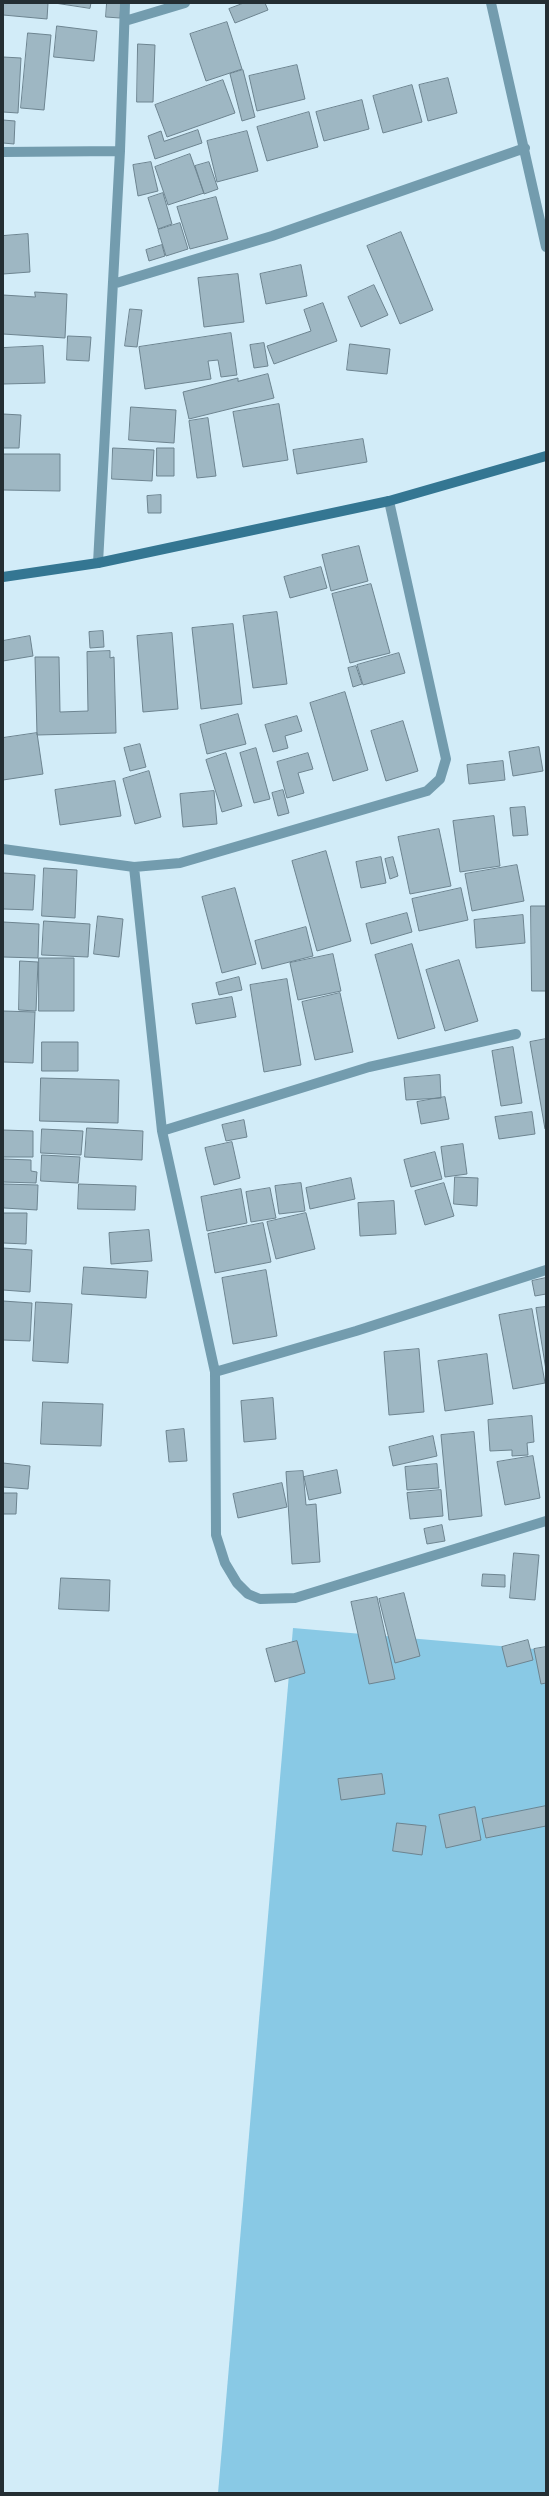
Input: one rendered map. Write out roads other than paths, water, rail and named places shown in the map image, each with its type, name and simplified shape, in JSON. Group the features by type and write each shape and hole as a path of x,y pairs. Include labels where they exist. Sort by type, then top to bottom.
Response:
{"street":[{"path":"98,563 120,151 125,3"},
{"path":"125,21 185,3"},
{"path":"491,3 546,247"},
{"path":"113,284 272,236 524,148"},
{"path":"3,152 120,151"},
{"path":"3,576 98,563 389,501 546,456"},
{"path":"3,849 134,867 180,863 427,791 440,779 446,759 389,501"},
{"path":"134,867 162,1132 215,1372 216,1535 225,1563 237,1583 248,1594 260,1599 295,1598 546,1521"},
{"path":"162,1132 369,1066 516,1034"},
{"path":"215,1372 356,1331 546,1270"}]}
